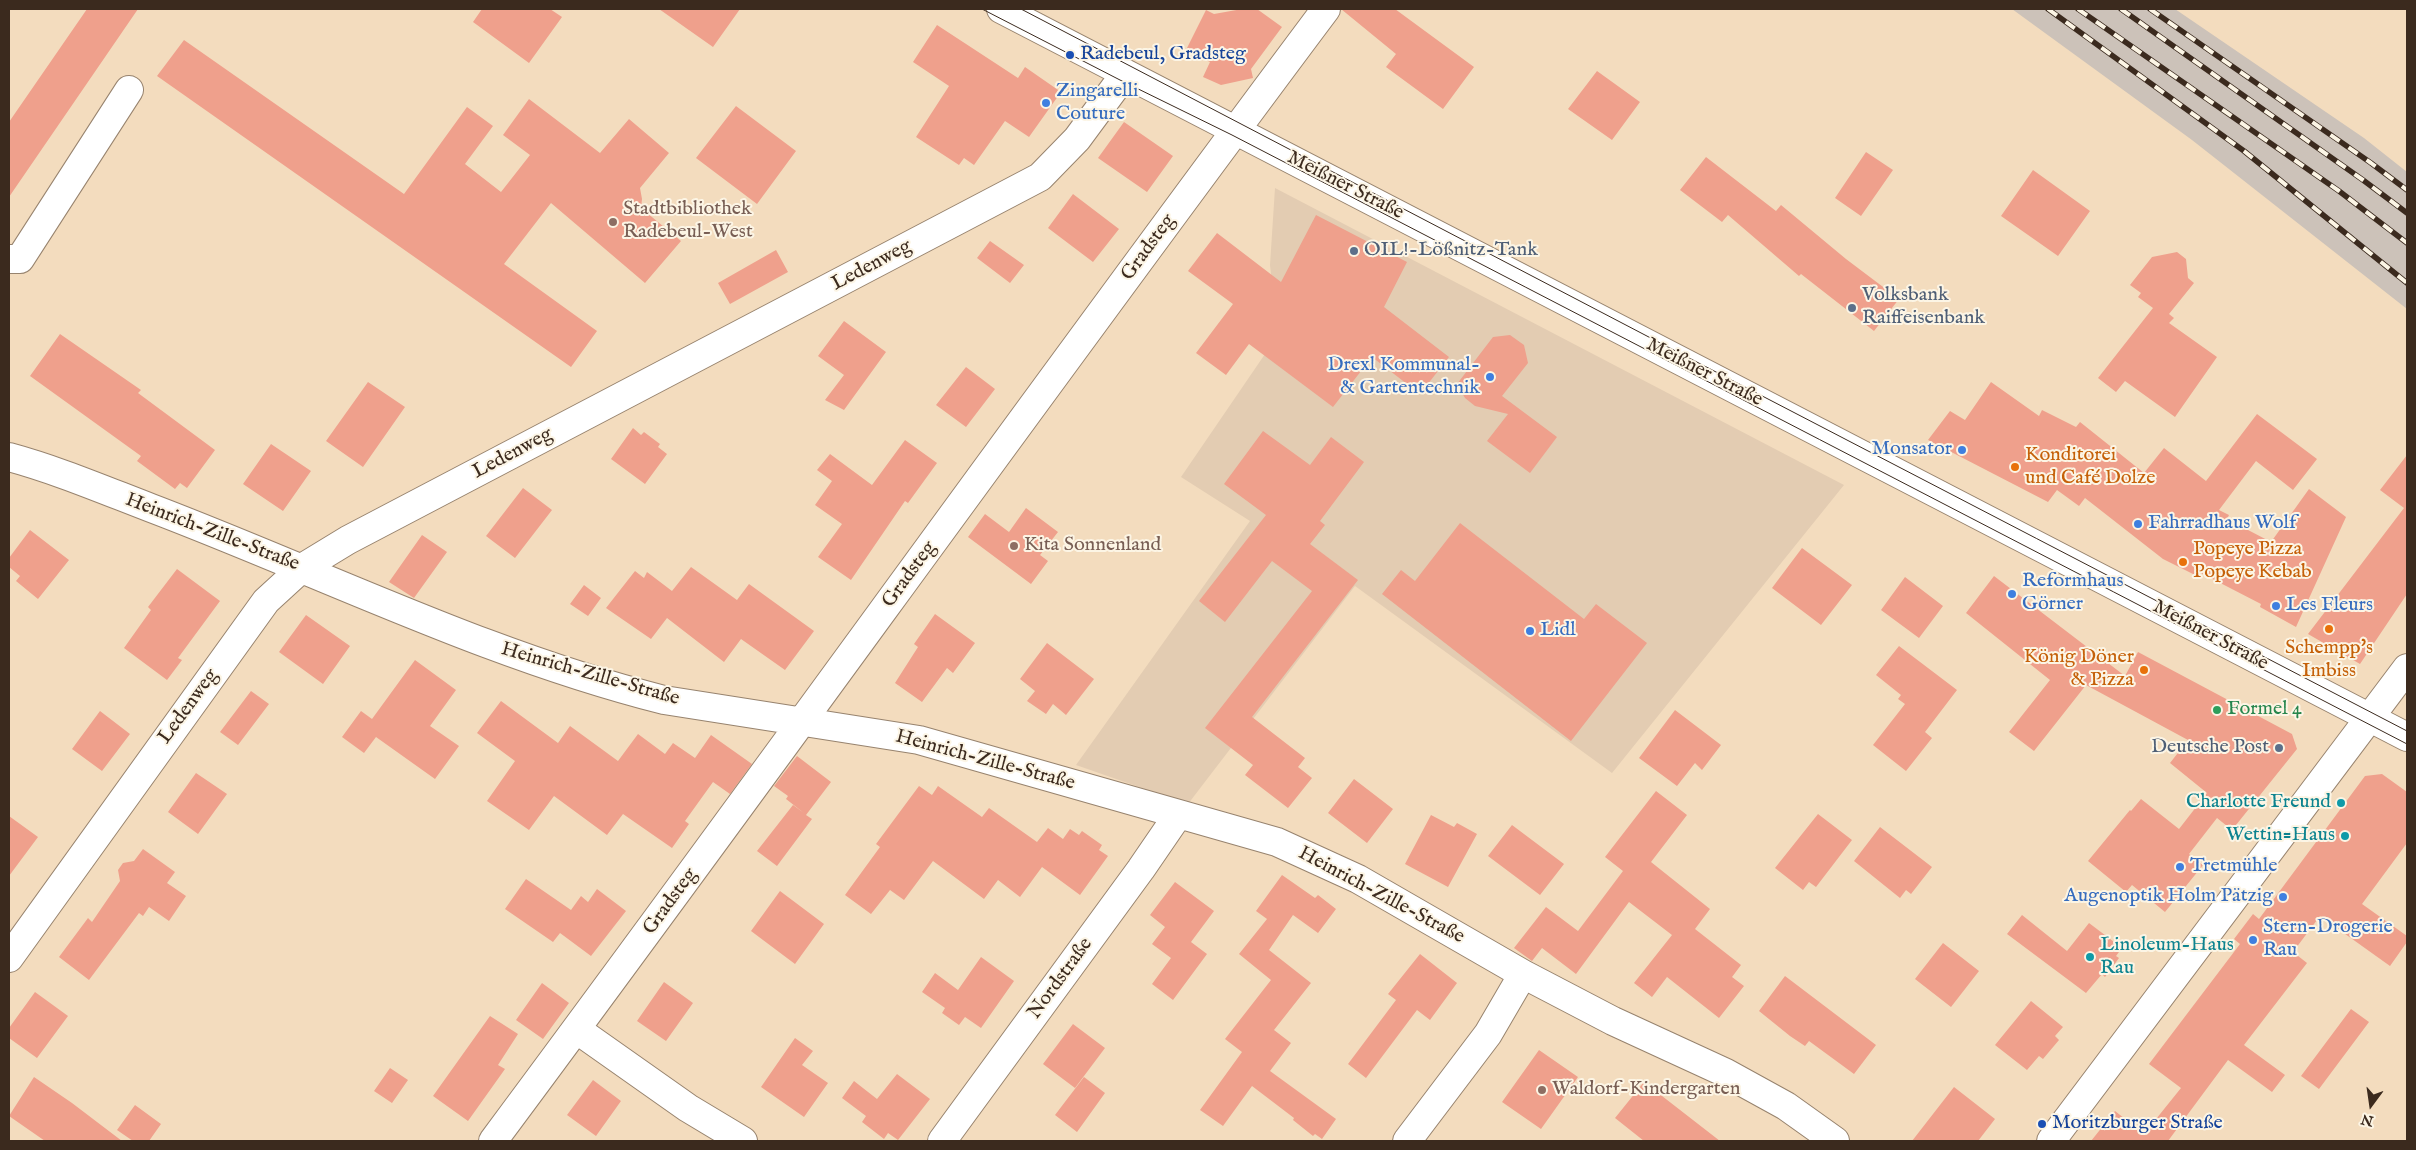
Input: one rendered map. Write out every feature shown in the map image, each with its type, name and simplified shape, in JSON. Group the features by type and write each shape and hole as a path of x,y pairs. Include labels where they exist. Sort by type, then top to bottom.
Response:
{"street":[{"name":"Meißner Straße","path":"1001,9 1236,129 2407,738"},
{"name":"Gradsteg","path":"494,1141 1326,9"},
{"name":"Ledenweg","path":"9,958 266,601 302,568 348,540 1040,177 1077,139 1126,74"},
{"path":"9,259 20,259 129,90"},
{"name":"Heinrich-Zille-Straße","path":"9,457 52,470 302,568 409,615 501,651 639,694 664,700 919,740 1277,842 1358,879 1523,974 1612,1021 1734,1078 1786,1106 1835,1141"},
{"path":"2051,1141 2407,668"},
{"name":"Nordstraße","path":"942,1141 1142,869 1178,814"},
{"path":"1406,1141 1488,1034 1523,974"},
{"path":"576,1030 688,1108 743,1141"}],"shaded area":[{"path":"2012,9 2175,9 2364,138 2407,172 2407,309 2192,140"},
{"path":"1275,188 1844,485 1612,773 1355,586 1188,804 1076,765 1250,521 1181,477 1278,335 1270,265"}],"building":[{"path":"87,9 138,9 9,197 9,122"},
{"path":"482,9 550,9 562,17 529,63 473,22"},
{"path":"659,9 740,9 713,47"},
{"path":"1242,9 1257,9 1282,27 1251,69 1253,78 1221,85 1203,77 1210,62 1186,50 1206,10 1214,14"},
{"path":"1341,9 1395,9 1474,67 1443,109 1386,67 1396,54"},
{"path":"937,25 1018,78 1025,67 1061,92 1029,137 1005,121 974,165 964,158 959,165 916,137 949,86 913,62"},
{"path":"184,40 404,194 467,107 493,126 465,164 501,192 530,155 503,135 529,99 600,153 629,119 669,153 640,188 641,208 681,241 645,283 551,203 504,264 597,331 571,367 157,76"},
{"path":"1597,71 1640,102 1612,140 1568,109"},
{"path":"736,106 796,151 757,204 696,158"},
{"path":"1124,122 1173,156 1147,192 1098,158"},
{"path":"1866,152 1893,170 1861,216 1835,198"},
{"path":"1706,157 1776,211 1781,205 1846,259 1899,299 1874,331 1801,274 1799,276 1728,215 1722,222 1680,190"},
{"path":"2033,170 2090,211 2058,256 2001,216"},
{"path":"1073,194 1119,229 1093,262 1048,228"},
{"path":"1316,215 1407,262 1384,307 1449,357 1420,394 1372,357 1333,407 1249,344 1226,375 1196,353 1233,304 1188,271 1217,233 1281,282"},
{"path":"990,241 1024,265 1010,283 977,258"},
{"path":"776,250 788,272 730,304 718,283"},
{"path":"2177,252 2186,259 2188,278 2194,283 2169,314 2174,318 2169,323 2217,357 2175,417 2125,381 2116,392 2098,378 2153,308 2138,297 2141,293 2130,285 2152,257"},
{"path":"844,321 886,352 844,410 825,400 844,375 818,356"},
{"path":"60,334 141,390 138,393 215,450 187,488 180,483 175,489 137,461 141,456 30,376"},
{"path":"1510,335 1524,345 1528,363 1502,396 1557,437 1530,473 1487,441 1508,414 1475,406 1465,398 1457,384 1493,337"},
{"path":"966,367 995,389 966,427 936,405"},
{"path":"368,382 405,407 363,467 326,441"},
{"path":"1991,382 2039,416 2042,410 2076,427 2080,422 2144,473 2164,448 2206,481 2257,414 2317,459 2293,490 2256,461 2219,510 2229,515 2227,519 2271,542 2309,489 2346,517 2296,627 2260,607 2261,604 2197,571 2195,575 2163,559 2085,498 2079,506 2057,490 2048,502 1928,440 1950,411 1965,420"},
{"path":"633,428 641,435 644,432 660,444 658,447 667,454 645,484 611,459"},
{"path":"1263,431 1310,465 1331,437 1364,462 1320,521 1325,525 1310,544 1358,580 1252,717 1305,758 1298,767 1312,778 1288,808 1245,775 1253,765 1205,728 1312,591 1272,561 1225,622 1199,601 1266,515 1224,484"},
{"path":"905,440 937,463 908,503 905,501 851,580 818,557 842,524 815,505 832,481 817,470 830,454 872,485"},
{"path":"271,444 311,471 283,511 243,484"},
{"path":"2407,455 2407,594 2360,664 2308,634 2404,508 2380,490"},
{"path":"523,488 552,510 515,558 486,536"},
{"name":"Kita Sonnenland","path":"1026,508 1058,532 1040,555 1048,561 1031,584 968,537 985,514 1009,532"},
{"name":"Lidl","path":"1460,523 1584,619 1596,604 1647,643 1571,741 1382,594 1401,570 1415,581"},
{"path":"30,530 69,560 38,599 16,581 20,576 9,567 9,558"},
{"path":"422,535 447,552 414,598 389,582"},
{"path":"1802,548 1852,585 1821,625 1772,588"},
{"path":"691,567 737,600 749,584 814,631 785,670 741,639 724,662 667,618 651,639 606,608 635,571 644,578 647,572 672,591"},
{"path":"177,569 220,601 178,658 182,660 167,680 124,648 151,610 148,607"},
{"path":"1994,576 2125,676 2138,652 2292,734 2297,749 2232,830 2217,818 2189,854 2203,865 2165,912 2132,885 2126,892 2088,861 2141,799 2179,829 2207,793 2170,763 2188,740 2086,685 2034,751 2009,732 2050,680 1966,613"},
{"path":"1905,577 1943,606 1919,638 1881,610"},
{"path":"584,585 601,598 588,616 570,604"},
{"path":"935,614 975,643 953,673 947,668 922,702 895,683 918,647 914,644"},
{"path":"306,615 350,646 323,684 279,652"},
{"path":"1047,643 1094,679 1066,715 1053,704 1046,714 1027,701 1035,691 1020,679"},
{"path":"1899,646 1957,690 1925,732 1932,738 1906,771 1873,745 1905,704 1898,699 1901,695 1876,675"},
{"path":"415,660 456,690 430,726 459,746 435,779 376,737 364,753 342,737 361,711 372,719"},
{"path":"251,691 269,704 238,745 220,732"},
{"path":"501,701 558,743 570,726 618,761 638,734 665,754 673,743 695,758 711,735 752,764 730,794 713,782 685,821 689,824 672,848 623,814 607,835 554,796 529,830 487,801 515,761 477,733"},
{"path":"1675,710 1721,745 1702,770 1695,763 1677,786 1639,758"},
{"path":"100,711 130,734 102,771 72,749"},
{"path":"797,756 831,782 806,815 812,819 777,866 757,851 793,805 804,813 786,799 788,796 774,786"},
{"path":"196,773 227,794 198,834 168,812"},
{"path":"2382,774 2407,792 2407,843 2362,904 2407,936 2407,942 2390,966 2320,916 2293,952 2307,963 2244,1045 2285,1075 2272,1092 2228,1060 2168,1141 2091,1141 2115,1111 2144,1134 2181,1088 2149,1064 2240,944 2234,939 2253,914 2259,919 2365,776"},
{"path":"1354,779 1393,809 1367,843 1328,813"},
{"path":"919,786 932,795 938,786 982,817 989,808 1037,842 1048,828 1063,839 1070,829 1079,835 1082,831 1102,845 1099,850 1108,856 1080,895 1042,867 1020,897 998,880 984,899 933,861 904,900 890,890 871,914 845,895 880,847 876,844"},
{"path":"1656,791 1687,815 1651,862 1710,909 1695,929 1741,965 1732,977 1744,986 1719,1018 1667,977 1652,997 1634,983 1672,935 1629,902 1576,974 1542,948 1532,961 1514,948 1546,907 1578,931 1623,871 1605,857"},
{"path":"1818,814 1852,840 1816,887 1809,882 1803,890 1775,868"},
{"path":"1431,815 1454,827 1457,823 1477,834 1448,887 1405,864"},
{"path":"9,816 38,837 9,876"},
{"path":"1512,825 1564,864 1540,895 1488,856"},
{"path":"1880,827 1932,867 1911,894 1906,890 1900,898 1854,861"},
{"path":"143,849 175,872 167,883 186,896 169,921 149,907 143,916 139,913 89,980 59,957 88,918 92,922 120,881 118,870 123,863 134,861"},
{"path":"1282,875 1315,898 1318,895 1336,909 1318,933 1293,915 1269,950 1311,983 1274,1030 1291,1043 1270,1071 1336,1119 1322,1139 1315,1134 1313,1136 1293,1120 1294,1118 1252,1086 1223,1126 1200,1110 1242,1052 1225,1039 1271,980 1239,954 1267,919 1256,911"},
{"path":"526,879 571,910 581,896 588,902 597,889 626,911 591,956 560,933 553,942 505,909"},
{"path":"1175,882 1214,911 1191,942 1207,954 1173,1000 1152,984 1171,958 1152,944 1165,927 1150,915"},
{"path":"780,891 824,924 795,964 751,931"},
{"name":"Linoleum-Haus Rau","path":"2022,915 2067,951 2089,923 2122,948 2116,956 2119,958 2105,977 2102,974 2086,993 2007,934"},
{"path":"1943,943 1979,971 1951,1007 1915,979"},
{"path":"1420,954 1457,983 1430,1020 1417,1010 1366,1078 1348,1064 1396,1000 1388,994"},
{"path":"981,957 1014,981 981,1028 965,1017 959,1025 942,1013 945,1008 922,992 935,973 958,990"},
{"path":"1785,976 1876,1045 1854,1074 1809,1041 1805,1046 1759,1011"},
{"path":"664,982 693,1003 666,1041 637,1021"},
{"path":"542,983 569,1003 543,1039 516,1020"},
{"path":"35,992 68,1016 37,1058 9,1038 9,1028"},
{"path":"2031,1001 2063,1027 2055,1036 2059,1040 2043,1059 2039,1056 2027,1070 1995,1045"},
{"path":"2351,1009 2369,1022 2319,1089 2301,1076"},
{"path":"490,1016 518,1034 498,1065 505,1069 468,1121 433,1096"},
{"path":"1073,1024 1105,1048 1075,1088 1043,1064"},
{"path":"795,1038 813,1051 802,1065 828,1083 804,1117 761,1087"},
{"path":"1539,1050 1578,1077 1541,1129 1502,1102"},
{"path":"390,1068 408,1080 392,1103 374,1091"},
{"path":"897,1074 930,1099 898,1140 888,1133 884,1139 862,1122 866,1116 842,1098 854,1081 877,1099"},
{"path":"34,1077 122,1141 45,1141 9,1116"},
{"path":"1084,1077 1105,1093 1077,1132 1055,1115"},
{"path":"593,1080 621,1101 596,1136 567,1115"},
{"path":"1644,1082 1720,1141 1644,1141 1615,1118"},
{"path":"1954,1087 1995,1119 1978,1141 1912,1141"},
{"path":"135,1105 161,1124 149,1141 133,1141 117,1130"}],"tram line":[{"path":"982,9 1232,135 2407,744"},
{"path":"1021,9 2407,731"}],"railway":[{"path":"2048,9 2244,151 2407,283"},
{"path":"2078,9 2339,191 2407,243"},
{"path":"2121,9 2407,213"},
{"path":"2150,9 2407,190"}],"place":[{"name":"Radebeul, Gradsteg","path":"1070,55"},
{"name":"Zingarelli Couture","path":"1046,103"},
{"name":"Stadtbibliothek Radebeul-West","path":"613,222"},
{"name":"OIL!-Lößnitz-Tank","path":"1354,251"},
{"name":"Volksbank Raiffeisenbank","path":"1852,308"},
{"name":"Drexl Kommunal- & Gartentechnik","path":"1490,377"},
{"name":"Monsator","path":"1962,450"},
{"name":"Konditorei und Café Dolze","path":"2015,467"},
{"name":"Fahrradhaus Wolf","path":"2138,524"},
{"name":"Kita Sonnenland","path":"1014,546"},
{"name":"Popeye Pizza Popeye Kebab","path":"2183,562"},
{"name":"Reformhaus Görner","path":"2012,594"},
{"name":"Les Fleurs","path":"2276,606"},
{"name":"Schempp's Imbiss","path":"2329,629"},
{"name":"Lidl","path":"1530,631"},
{"name":"König Döner & Pizza","path":"2144,670"},
{"name":"Formel 4","path":"2217,710"},
{"name":"Deutsche Post","path":"2279,748"},
{"name":"Charlotte Freund","path":"2341,803"},
{"name":"Wettin=Haus","path":"2345,836"},
{"name":"Tretmühle","path":"2180,867"},
{"name":"Augenoptik Holm Pätzig","path":"2283,897"},
{"name":"Stern-Drogerie Rau","path":"2253,940"},
{"name":"Linoleum-Haus Rau","path":"2090,957"},
{"name":"Waldorf-Kindergarten","path":"1542,1090"},
{"name":"Moritzburger Straße","path":"2042,1124"}]}
